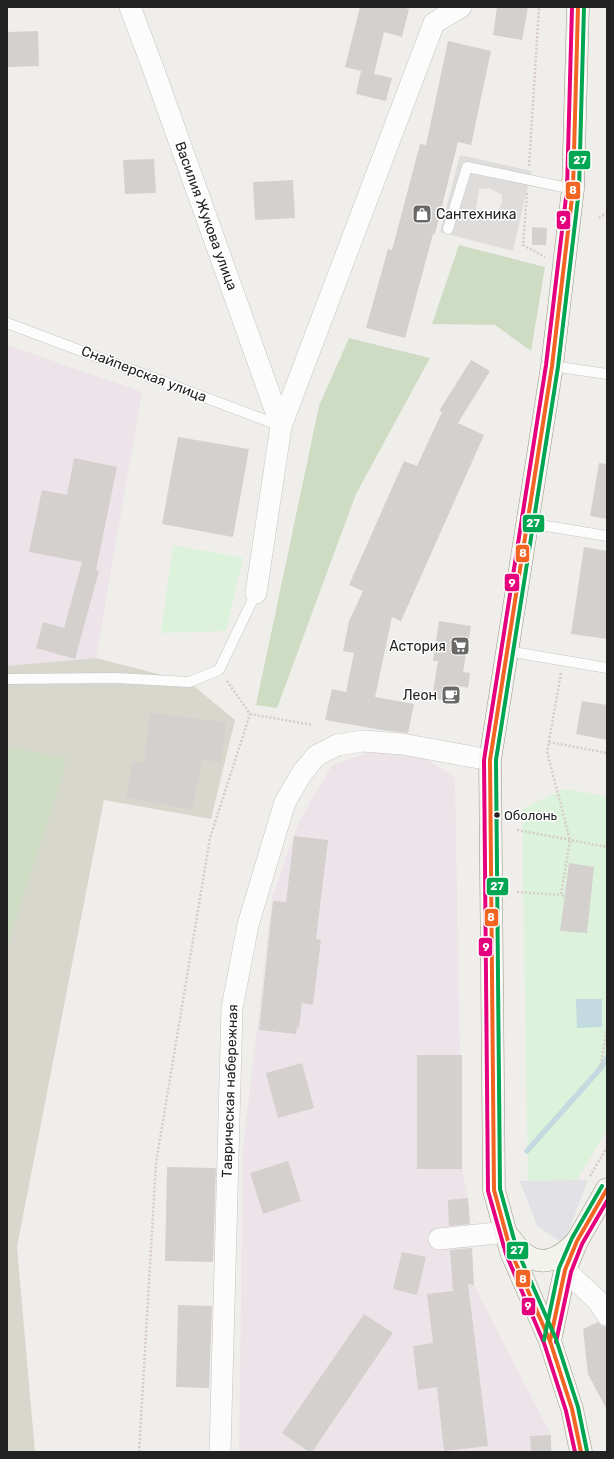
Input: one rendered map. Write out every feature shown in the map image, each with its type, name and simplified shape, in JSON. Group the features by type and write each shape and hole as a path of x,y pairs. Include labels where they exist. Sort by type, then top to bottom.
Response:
{"main road":[{"path":"578,7 573,189 552,366 490,760 494,1190 511,1252 550,1341 572,1408 581,1452"},
{"path":"550,1341 565,1270 577,1241 607,1189"},
{"path":"506,1232 514,1244 523,1253 530,1258 539,1261 550,1261 568,1250 577,1241"}],"street":[{"name":"Василия Жукова улица","path":"130,7 281,426"},
{"path":"256,593 281,426 433,15 461,7"},
{"name":"Таврическая набережная","path":"220,1452 232,1008 248,925 285,802 302,773 316,756 337,745 363,741 402,744 490,760"},
{"path":"439,1239 506,1232"},
{"path":"565,1270 598,1300 607,1314"}],"lane":[{"path":"448,229 467,167 573,189"},
{"name":"Снайперская улица","path":"7,323 281,426"},
{"path":"552,366 607,374"},
{"path":"528,523 607,536"},
{"path":"7,679 116,678 189,682 219,670 256,593"},
{"path":"507,651 607,668"}],"path":[{"path":"539,7 528,180 522,245 547,258"},
{"path":"599,218 607,213"},
{"path":"517,892 563,896 570,840 547,752 563,661"},
{"path":"219,670 250,714 312,725"},
{"path":"139,1452 156,1163 210,838 250,714"},
{"path":"549,742 607,753"},
{"path":"517,830 607,847"},
{"path":"600,1069 607,1028"}],"shaded area":[{"path":"460,155 532,171 513,251 440,232","holes":["489,188 502,195 502,203 494,217 476,209 479,189"]},
{"path":"7,345 142,392 96,658 7,666"},
{"path":"96,658 189,682 235,720 211,819 104,800 17,1247 35,1452 7,1452 7,666"},
{"path":"380,749 424,757 455,778 462,1169 468,1198 474,1285 551,1435 552,1452 241,1452 239,1450 243,1150 272,897 299,821 332,765"},
{"path":"588,1180 564,1244 537,1226 520,1181"}],"green space":[{"path":"459,245 545,267 531,351 495,325 432,324"},
{"path":"349,338 430,358 356,494 277,708 256,705 319,406"},
{"path":"173,545 243,558 226,631 161,633"},
{"path":"7,747 66,758 63,774 7,947"},
{"path":"565,789 607,796 607,1129 577,1180 528,1181 522,809"}],"water":[{"path":"576,999 602,999 602,1027 577,1028"}],"building":[{"path":"360,7 400,7 409,9 402,37 384,32 374,74 392,78 386,101 356,94 361,71 366,72 345,67"},
{"path":"497,7 528,7 522,40 493,35"},
{"path":"38,31 39,66 7,67 7,32"},
{"path":"448,41 491,51 471,145 458,142 435,234 433,234 405,338 366,328 388,249 392,250 420,144 426,145"},
{"path":"154,159 156,193 125,194 123,160"},
{"path":"293,180 295,218 255,220 253,182"},
{"path":"532,227 547,228 546,245 532,245"},
{"path":"471,360 490,371 458,423 484,435 401,621 392,617 375,697 414,704 408,733 325,720 332,689 346,692 354,653 343,651 349,621 363,591 349,585 404,461 417,466 442,412 439,411"},
{"path":"178,437 249,449 233,537 162,524"},
{"path":"74,458 117,467 96,570 99,571 75,659 36,648 43,622 64,628 82,562 29,552 42,490 67,495"},
{"path":"599,463 607,464 607,519 590,516"},
{"path":"584,547 607,551 607,639 571,634"},
{"path":"439,621 471,626 463,672 470,673 468,688 455,685 452,702 432,698 438,661 433,661"},
{"path":"582,701 607,705 607,740 576,734"},
{"path":"150,713 226,722 221,762 202,760 192,810 126,797 133,761 144,763"},
{"path":"294,836 328,840 316,939 321,940 313,1005 302,1003 299,1028 297,1027 296,1034 259,1030 273,901 286,902"},
{"path":"569,863 594,867 587,933 560,931"},
{"path":"417,1055 462,1055 462,1169 417,1169"},
{"path":"302,1063 314,1108 278,1118 266,1073"},
{"path":"288,1161 301,1201 263,1214 250,1173"},
{"path":"167,1167 216,1168 213,1262 165,1261"},
{"path":"468,1198 470,1224 449,1226 448,1200"},
{"path":"472,1248 474,1285 468,1284 488,1446 444,1451 437,1387 418,1390 413,1346 433,1343 427,1294 453,1291 450,1250"},
{"path":"402,1252 426,1257 417,1295 393,1289"},
{"path":"178,1305 212,1306 209,1388 176,1387"},
{"path":"364,1314 393,1333 312,1452 309,1452 282,1433"},
{"path":"598,1322 602,1326 607,1327 607,1410 588,1374 583,1329"},
{"path":"551,1435 551,1452 531,1452 530,1436"}],"waterway":[{"path":"527,1151 600,1069 607,1058"}],"transit line":[{"name":"9","path":"572,7 567,189 546,365 484,760 488,1191 506,1254 544,1343 566,1411 575,1452"},
{"name":"8","path":"578,7 573,189 552,366 490,760 494,1190 511,1252 550,1341 572,1409 581,1452"},
{"name":"27","path":"584,7 579,190 558,367 496,760 500,1189 517,1250 556,1339 578,1407 587,1451"},
{"name":"27","path":"544,1340 559,1268 572,1238 602,1186"},
{"name":"8","path":"550,1341 565,1270 577,1241 607,1189"},
{"name":"9","path":"556,1342 571,1272 582,1244 607,1201"}],"place":[{"name":"Сантехника","path":"422,214"},
{"name":"Астория","path":"460,646"},
{"name":"Леон","path":"451,695"},
{"name":"Оболонь","path":"497,815"}]}
